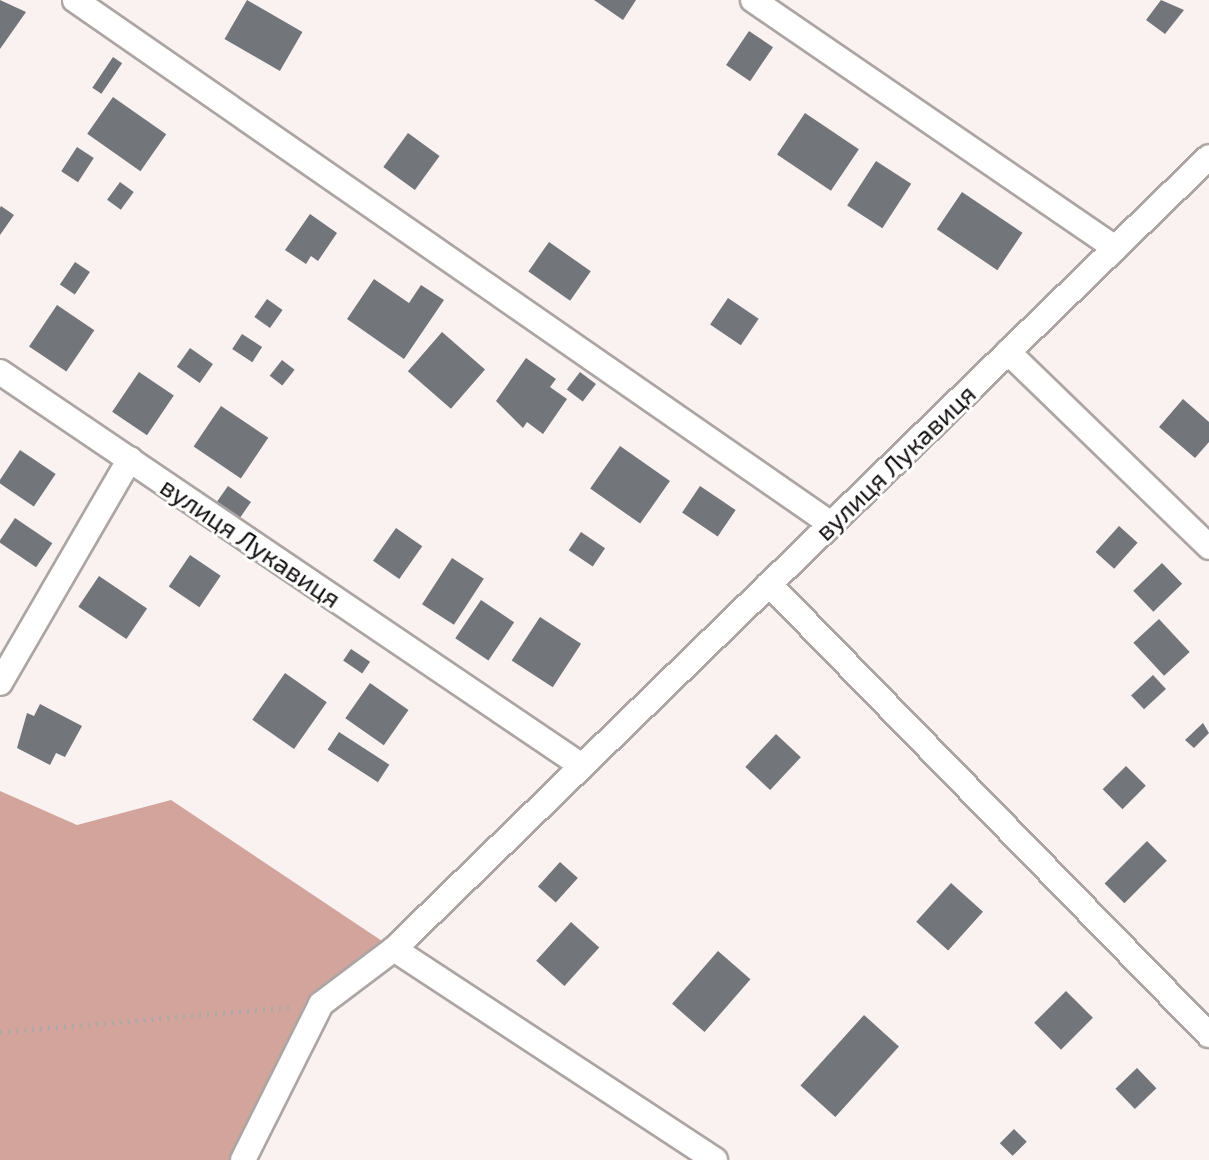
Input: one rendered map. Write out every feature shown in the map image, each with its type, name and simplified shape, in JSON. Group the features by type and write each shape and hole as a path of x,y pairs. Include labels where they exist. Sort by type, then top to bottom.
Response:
{"street":[{"path":"75,0 831,524"},
{"path":"753,0 1115,248"},
{"name":"вулиця Лукавиця","path":"321,1004 394,949 1115,248 1205,169"},
{"path":"1008,352 1209,547"},
{"name":"вулиця Лукавиця","path":"0,372 582,766"},
{"path":"0,683 130,459"},
{"path":"769,584 1209,1035"},
{"path":"394,949 715,1160"},
{"path":"243,1160 321,1004"}],"path":[{"path":"0,1032 321,1004"}],"shaded area":[{"path":"0,791 77,825 171,800 394,949 321,1005 243,1160 0,1160"}],"building":[{"path":"0,0 26,12 0,49"},
{"path":"247,0 302,32 280,71 224,39"},
{"path":"594,0 636,0 623,20"},
{"path":"1161,0 1184,10 1165,34 1146,20"},
{"path":"749,31 773,47 750,81 726,65"},
{"path":"113,57 122,63 101,94 92,88"},
{"path":"113,97 166,134 140,171 87,134"},
{"path":"805,113 859,149 831,191 777,154"},
{"path":"408,133 440,156 415,190 383,167"},
{"path":"77,147 94,158 78,182 61,171"},
{"path":"876,161 911,184 882,228 847,205"},
{"path":"120,182 134,192 121,210 107,200"},
{"path":"962,192 1023,233 997,270 937,229"},
{"path":"0,208 14,215 0,235"},
{"path":"310,214 337,233 318,261 311,256 306,264 285,250"},
{"path":"549,242 591,271 570,301 528,271"},
{"path":"75,262 90,272 75,294 60,284"},
{"path":"374,279 409,303 421,285 444,300 404,359 347,319"},
{"path":"728,298 759,319 741,345 710,325"},
{"path":"267,299 283,310 270,328 254,317"},
{"path":"57,305 94,330 66,372 29,346"},
{"path":"442,332 485,369 451,409 408,371"},
{"path":"242,334 262,347 252,362 232,349"},
{"path":"190,348 213,364 200,383 177,367"},
{"path":"526,358 556,379 550,387 567,399 543,434 527,422 523,428 496,401"},
{"path":"282,360 295,370 282,386 270,376"},
{"path":"139,372 174,395 147,435 112,412"},
{"path":"580,372 596,384 583,402 567,390"},
{"path":"1183,399 1209,422 1209,442 1195,458 1159,427"},
{"path":"221,406 268,438 241,478 194,447"},
{"path":"620,446 670,481 640,524 590,489"},
{"path":"20,450 56,474 34,506 0,484"},
{"path":"228,486 251,502 238,521 215,505"},
{"path":"700,486 736,510 718,537 682,513"},
{"path":"15,518 52,543 36,567 0,543"},
{"path":"1119,526 1138,543 1114,569 1096,552"},
{"path":"396,528 422,546 399,579 373,561"},
{"path":"581,532 605,548 593,566 569,550"},
{"path":"190,555 221,576 199,607 169,587"},
{"path":"452,558 484,579 454,625 422,604"},
{"path":"1162,563 1182,584 1153,612 1133,591"},
{"path":"99,576 147,608 126,639 78,607"},
{"path":"481,600 514,622 488,661 455,638"},
{"path":"540,617 581,644 553,687 512,661"},
{"path":"1159,619 1190,652 1164,676 1133,643"},
{"path":"351,649 370,662 362,673 343,661"},
{"path":"285,673 327,702 294,749 252,720"},
{"path":"1153,675 1166,689 1144,709 1131,695"},
{"path":"370,683 409,710 384,745 345,718"},
{"path":"40,704 82,726 65,757 56,753 50,765 17,748 27,713 34,716"},
{"path":"1203,723 1209,733 1194,748 1185,740"},
{"path":"339,732 389,765 378,782 328,750"},
{"path":"776,734 801,757 770,790 745,767"},
{"path":"1126,766 1146,786 1122,809 1103,789"},
{"path":"1147,841 1167,861 1124,903 1105,883"},
{"path":"560,862 578,878 556,903 538,887"},
{"path":"951,883 983,912 948,950 916,922"},
{"path":"571,922 599,947 564,986 536,961"},
{"path":"718,951 750,979 705,1032 672,1004"},
{"path":"1066,991 1093,1018 1061,1050 1034,1023"},
{"path":"864,1015 899,1046 835,1117 800,1086"},
{"path":"1137,1068 1156,1088 1135,1109 1115,1089"},
{"path":"1014,1129 1027,1142 1013,1156 1000,1143"}]}
